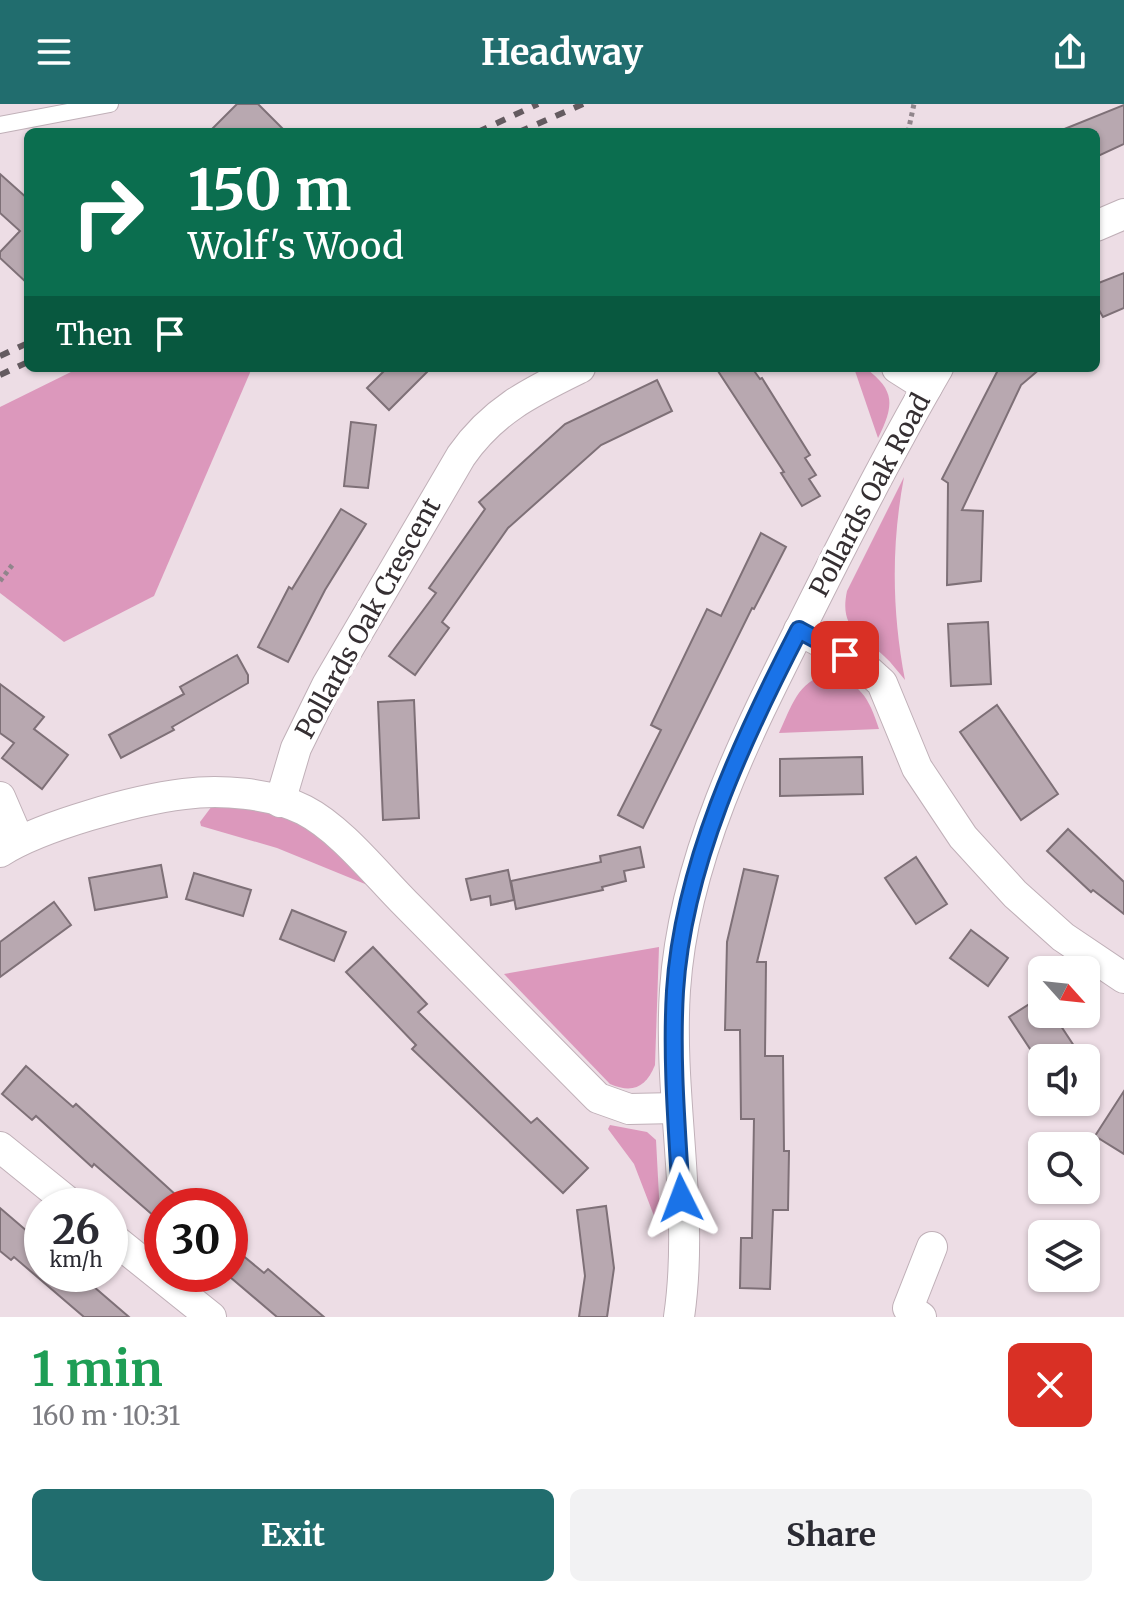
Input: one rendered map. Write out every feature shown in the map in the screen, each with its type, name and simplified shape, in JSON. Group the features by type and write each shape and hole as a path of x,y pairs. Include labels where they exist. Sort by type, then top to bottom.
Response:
{"street":[{"path":"1100,224 1124,214"},
{"name":"Pollards Oak Crescent","path":"280,802 296,748 327,685 461,456 477,433 498,413 573,372"},
{"path":"913,372 933,377"},
{"name":"Pollards Oak Road","path":"679,1317 684,1258 676,1108 675,989 688,904 699,863 757,712 892,445 933,377"},
{"path":"799,630 861,664 882,683 917,768 963,837 1015,894 1063,937 1124,978"},
{"path":"0,797 9,846 63,825 185,794 216,793 280,802 319,818 598,1098 629,1109 676,1108"},
{"path":"2,1153 49,1188"},
{"path":"921,1317 908,1308 932,1247"},
{"path":"128,1250 211,1317"}],"lane":[{"path":"0,125 110,104"}],"path":[{"path":"909,128 914,104"},
{"path":"0,581 13,564"}],"shaded area":[{"path":"71,372 250,372 154,596 64,642 0,593 0,407"},
{"path":"855,372 870,372 887,391 889,408 878,438"},
{"path":"904,477 897,528 895,579 905,680 854,630 845,604 847,591"},
{"path":"827,675 848,682 862,693 879,729 779,733 802,689"},
{"path":"212,806 260,810 303,826 327,844 370,886 277,848 201,826 200,822"},
{"path":"659,947 655,1065 643,1083 632,1088 610,1084 504,974"},
{"path":"610,1125 647,1132 656,1140 661,1234 634,1164 608,1129"}],"building":[{"path":"237,104 258,104 282,128 213,128"},
{"path":"1124,105 1124,144 1100,155 1100,128 1067,128"},
{"path":"0,174 24,195 24,280 0,258 0,252 20,231 0,213"},
{"path":"1124,273 1124,308 1103,317 1100,312 1100,282"},
{"path":"383,372 427,372 389,410 367,388"},
{"path":"719,372 755,372 762,378 810,455 805,458 816,475 809,479 820,496 802,506 781,473 784,472"},
{"path":"997,372 1036,372 1021,385 962,510 983,511 981,581 947,585 948,483 942,479"},
{"path":"657,380 672,411 601,445 508,528 442,622 449,628 415,675 389,656 436,593 429,588 485,509 479,502 565,424"},
{"path":"351,422 376,425 368,488 344,486"},
{"path":"341,509 366,524 325,590 288,662 258,647 289,587 292,589"},
{"path":"761,533 786,547 752,608 643,828 618,815 661,730 651,725 707,609 721,616"},
{"path":"988,622 991,684 951,686 948,624"},
{"path":"237,655 248,675 248,683 172,727 174,730 121,758 109,735 184,694 180,687"},
{"path":"0,684 44,717 34,729 68,755 42,789 2,758 14,743 0,733"},
{"path":"414,700 419,818 383,820 378,702"},
{"path":"997,705 1058,794 1021,820 960,732"},
{"path":"862,757 863,794 780,796 780,759"},
{"path":"1068,829 1124,882 1124,914 1093,890 1091,892 1047,851"},
{"path":"640,847 644,867 624,871 626,881 602,887 603,890 516,909 511,881 601,862 600,856"},
{"path":"916,857 947,904 916,924 885,878"},
{"path":"161,865 167,897 95,910 89,878"},
{"path":"744,869 778,876 757,962 766,962 765,1056 783,1056 784,1151 789,1151 788,1210 773,1210 770,1289 740,1288 741,1238 752,1238 754,1119 741,1119 740,1030 725,1030 727,942"},
{"path":"508,870 514,900 491,905 490,896 471,900 466,879"},
{"path":"194,873 251,890 243,916 186,899"},
{"path":"54,902 71,925 0,977 0,942"},
{"path":"292,910 346,932 334,961 280,939"},
{"path":"971,930 1008,958 988,986 950,958"},
{"path":"373,947 427,1004 418,1012 531,1123 537,1118 588,1168 563,1193 412,1049 416,1045 346,972"},
{"path":"1028,1005 1028,1028 1062,1028 1073,1044 1028,1046 1009,1017"},
{"path":"26,1066 73,1107 76,1104 168,1188 144,1188 144,1207 128,1194 128,1188 122,1188 94,1164 92,1167 36,1116 32,1120 2,1094"},
{"path":"1124,1091 1124,1154 1100,1139 1098,1132"},
{"path":"606,1206 614,1268 607,1317 579,1317 585,1276 577,1210"},
{"path":"0,1208 24,1229 24,1266 0,1251"},
{"path":"248,1260 264,1273 268,1269 324,1317 277,1317 248,1292"},
{"path":"55,1292 100,1292 129,1317 84,1317"}],"railway":[{"path":"487,128 538,104"},
{"path":"528,128 583,104"},
{"path":"0,356 24,345"},
{"path":"0,375 24,364"}],"route":[{"path":"681,1198 675,1084 675,989 688,904 699,863 757,712 799,630 845,655"}]}
